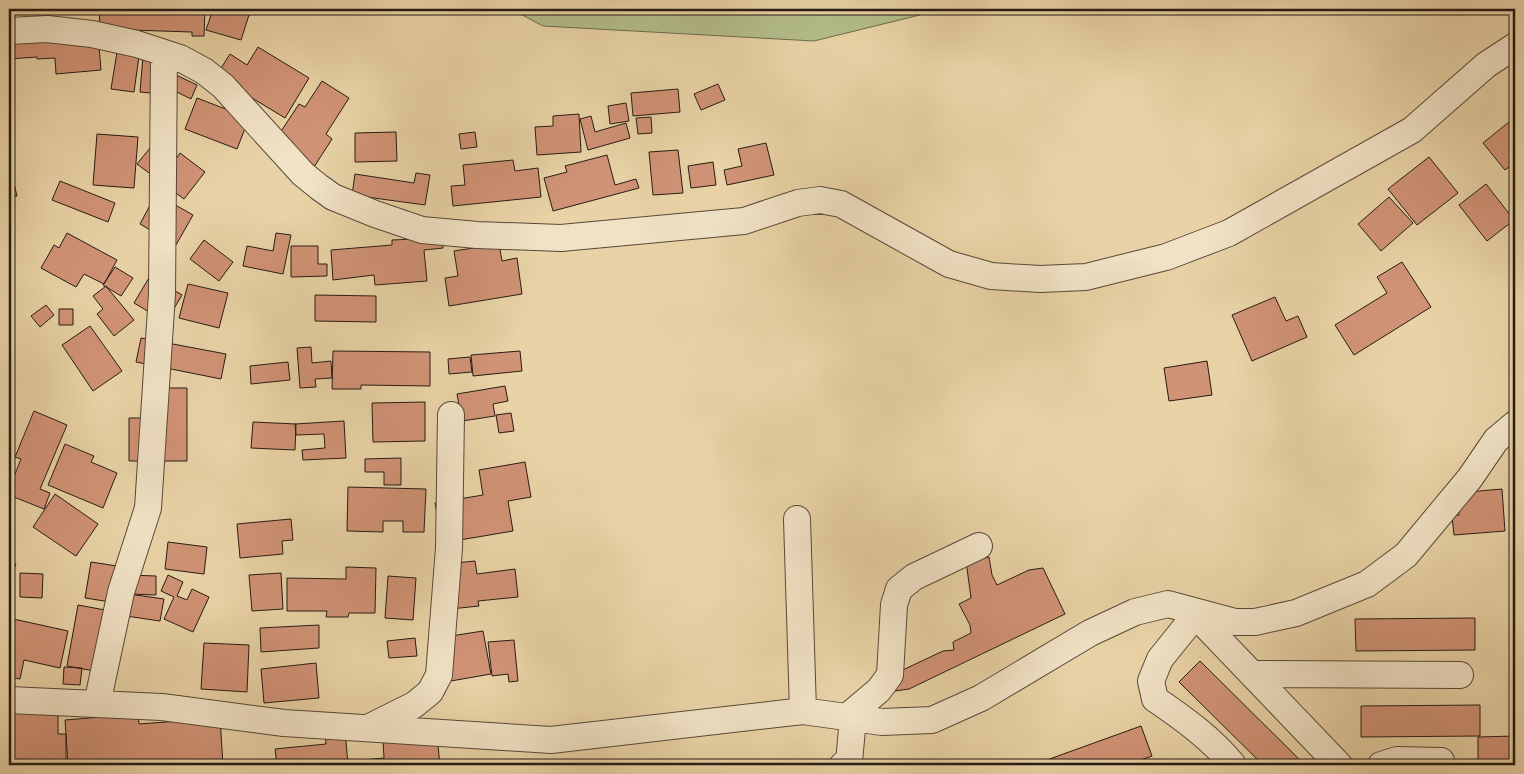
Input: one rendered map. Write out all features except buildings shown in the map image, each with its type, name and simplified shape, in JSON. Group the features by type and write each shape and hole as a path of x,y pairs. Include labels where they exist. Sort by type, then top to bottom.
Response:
{"street":[{"path":"9,31 47,29 92,34 137,44 180,58 204,71 223,86 303,174 319,187 333,196 375,214 422,230 477,235 561,238 744,221 798,203 820,200 840,204 949,264 991,276 1040,280 1086,277 1166,257 1229,233 1412,130 1486,65 1515,46"},
{"path":"97,704 121,592 148,508 162,294 164,53"},
{"path":"368,728 414,705 430,692 439,674 449,548 450,415"},
{"path":"9,700 162,707 284,723 551,740 803,711 882,722 932,720 980,698 1090,633 1135,612 1168,604 1236,622 1255,622 1296,613 1367,584 1406,555 1470,478 1496,440 1515,424"},
{"path":"797,519 803,711"},
{"path":"843,765 849,762 850,718 879,690 890,675 894,605 899,589 914,577 980,546"},
{"path":"1168,604 1205,625 1339,765"},
{"path":"1193,618 1160,659 1151,681 1155,699 1178,714 1223,752 1233,765"},
{"path":"1252,674 1460,675"},
{"path":"1381,765 1397,760 1441,761"}],"green space":[{"path":"511,9 944,9 814,41 543,26"}]}
